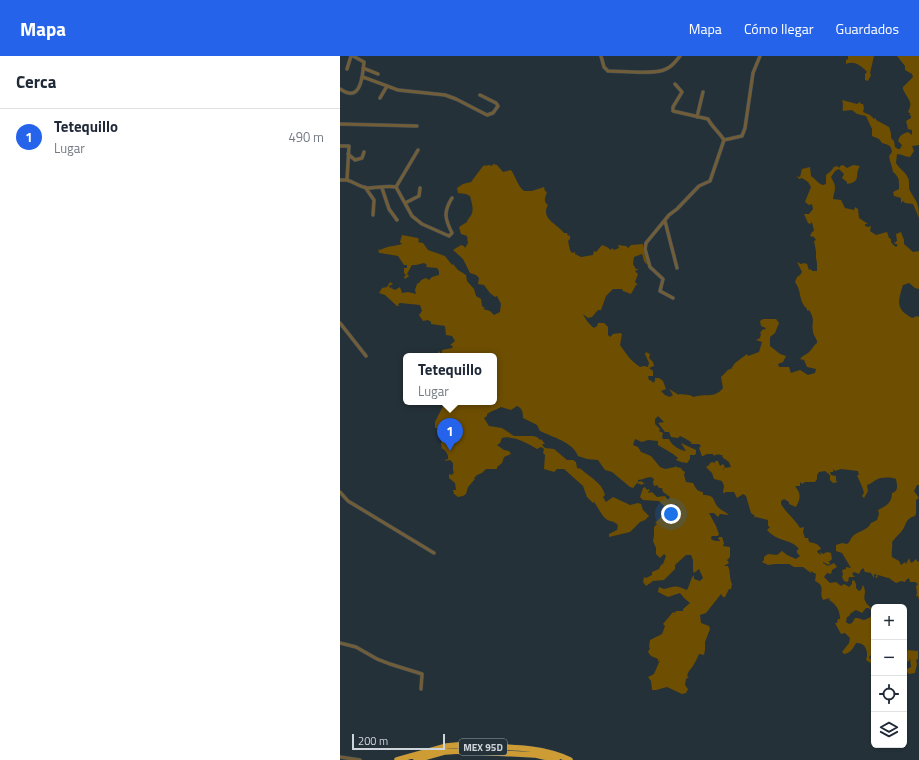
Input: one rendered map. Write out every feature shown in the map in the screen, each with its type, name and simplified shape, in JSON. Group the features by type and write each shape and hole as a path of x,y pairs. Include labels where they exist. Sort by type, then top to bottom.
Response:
{"highway":[{"name":"MEX 95D","path":"397,760 425,751 458,745 538,750 552,753 570,760"},
{"name":"MEX 95D","path":"416,760 444,752 459,750 536,755 557,760"}],"street":[{"path":"340,89 348,94 355,92 363,77 364,62 352,56 347,69"},
{"path":"601,56 604,67 608,71 657,72 666,70 680,56"},
{"path":"724,140 742,136 744,132 753,73 760,56"},
{"path":"363,68 378,74"},
{"path":"363,77 387,86 410,92 445,94 487,115 493,113 498,106 496,103 480,95"},
{"path":"675,84 682,92 673,107 674,111 708,119 713,128 718,131 724,140"},
{"path":"380,98 387,86"},
{"path":"697,116 703,92"},
{"path":"340,124 417,126"},
{"path":"673,298 660,291 663,279 650,268 645,249 646,243 664,221 699,186 710,181 724,140"},
{"path":"340,146 348,146 347,180"},
{"path":"396,187 418,150"},
{"path":"348,154 355,160 362,158 364,152"},
{"path":"340,180 347,180 365,188 382,188 389,186 396,187"},
{"path":"396,187 412,216 422,224 449,236 452,233 445,214 447,205 452,198"},
{"path":"365,188 374,200 373,215"},
{"path":"382,188 389,209 397,220"},
{"path":"405,203 419,196 420,188"},
{"path":"664,221 676,268"},
{"path":"340,323 366,356"},
{"path":"340,492 348,501 434,553"},
{"path":"340,643 356,647 376,659 422,674 421,689"},
{"path":"340,757 360,760"}],"shaded area":[{"path":"848,56 874,56 870,73 871,75 868,81 865,80 865,74 867,72 858,64 846,64"},
{"path":"897,56 919,56 919,145 912,146 914,151 910,157 897,154 896,163 908,178 909,189 919,209 919,218 913,204 905,203 903,201 901,203 901,198 894,196 893,192 899,189 899,182 897,176 893,172 889,156 892,152 891,148 882,143 879,139 872,136 872,129 866,116 857,114 852,110 843,111 842,100 857,104 860,102 863,104 863,112 870,115 874,119 876,118 876,120 889,127 891,138 894,141 895,147 900,149 902,145 898,141 900,136 908,132 912,135 912,130 908,129 906,121 911,118 909,114 911,114 908,112 910,103 903,87 913,77 912,74 905,70 905,66"},
{"path":"497,165 503,172 511,170 524,191 532,191 544,187 545,191 547,192 545,202 548,205 546,214 548,218 564,233 567,233 568,236 570,235 570,239 568,241 572,253 575,252 575,254 581,257 593,255 594,251 596,252 602,245 614,250 619,248 618,245 626,246 628,248 631,245 643,244 643,249 647,252 649,263 646,264 642,254 634,257 633,264 636,269 639,269 635,271 638,274 635,282 638,285 636,285 631,294 623,291 622,289 613,289 606,296 601,310 598,310 592,317 588,318 583,314 594,328 598,323 604,323 608,327 608,335 610,337 613,334 622,334 620,345 627,355 640,367 648,367 649,363 645,354 646,352 650,354 649,358 653,362 654,366 649,368 653,371 653,376 648,376 649,380 653,383 655,378 659,378 663,381 666,389 661,391 670,397 673,395 669,389 679,395 689,395 694,397 713,395 720,391 723,388 721,377 731,369 735,363 747,354 748,356 759,352 762,342 756,340 760,338 760,333 766,328 761,326 760,321 763,319 776,319 779,323 775,333 770,337 770,346 780,354 786,356 783,362 778,364 779,367 789,367 791,373 800,370 808,375 815,373 816,369 807,367 804,360 800,359 809,352 817,341 813,333 813,319 809,310 807,311 802,303 799,289 795,282 797,277 802,272 797,262 807,264 809,270 811,269 812,271 817,271 817,263 814,241 816,240 814,237 810,236 814,231 812,222 810,224 808,223 804,214 809,214 813,209 812,204 809,205 805,202 811,187 808,182 802,178 799,179 797,176 800,177 802,169 810,167 811,176 823,185 826,184 826,175 834,167 837,166 839,168 843,165 847,168 853,165 860,166 855,182 847,184 847,182 842,178 844,174 839,169 835,171 831,177 835,188 833,199 841,200 845,208 854,210 855,207 858,209 859,218 868,224 865,224 865,226 871,226 870,231 876,235 887,232 889,238 891,239 891,243 893,243 892,244 896,247 898,245 894,243 897,241 896,234 901,232 904,244 913,252 919,251 919,289 915,288 909,283 903,285 899,304 900,308 907,315 912,318 917,316 919,317 919,485 917,485 914,491 919,498 916,500 915,516 911,517 907,521 903,530 892,542 892,557 899,561 901,565 905,562 906,564 909,558 911,563 916,559 919,562 919,600 918,596 916,596 916,586 918,584 915,582 910,582 909,578 905,582 901,581 896,583 890,578 878,575 877,578 875,577 877,575 874,574 874,578 871,573 865,572 863,568 859,574 854,572 852,574 855,577 849,577 848,582 844,581 842,577 842,570 846,569 846,567 851,568 842,553 836,551 836,545 842,543 847,544 855,534 877,520 879,514 878,510 888,504 892,493 897,489 896,479 880,478 867,485 868,491 864,498 862,496 864,493 857,475 859,475 858,471 841,469 835,471 834,469 833,472 830,472 831,475 836,476 836,481 838,482 833,483 830,480 830,475 825,471 819,472 815,482 805,482 802,484 800,482 800,486 795,486 800,496 796,507 789,504 789,502 784,499 781,501 781,504 800,528 804,527 803,532 805,538 808,538 809,542 820,547 821,549 817,551 818,553 821,555 820,552 823,554 827,552 831,553 832,559 828,561 830,563 829,565 823,562 828,566 834,563 837,567 832,570 831,574 827,573 824,577 830,583 836,582 841,586 844,584 849,587 854,580 856,588 859,591 863,585 865,589 865,601 871,608 870,610 869,608 866,608 862,613 856,610 847,617 846,622 849,624 852,623 855,618 863,620 871,617 871,655 869,657 871,663 866,660 867,651 862,644 856,643 852,650 848,653 844,654 842,652 849,643 850,638 845,633 841,634 835,623 837,623 838,619 840,619 838,610 836,605 829,600 830,598 823,600 821,585 815,581 816,574 811,571 811,573 803,567 794,567 789,564 768,565 762,562 764,557 768,554 777,555 782,551 796,559 800,556 797,553 797,550 799,549 796,546 771,534 767,530 770,527 768,526 768,520 756,517 754,518 755,516 751,513 746,496 743,494 737,498 734,492 725,492 724,494 724,486 722,481 714,479 712,473 706,467 712,462 715,463 715,461 718,461 720,466 723,464 725,467 724,468 731,467 729,462 722,457 723,456 719,455 714,456 713,454 707,454 702,456 699,448 701,446 699,444 690,444 692,443 680,436 678,438 671,437 669,432 665,432 658,423 664,422 658,416 655,419 655,424 660,429 659,431 663,433 663,439 669,439 674,446 681,450 686,451 681,443 696,450 695,455 690,455 690,459 687,463 676,460 678,458 658,445 658,441 648,440 642,442 635,439 633,445 638,447 641,452 651,456 660,467 665,469 675,467 675,465 676,467 681,468 685,472 684,475 686,482 693,483 698,490 703,492 703,495 710,496 719,508 729,515 720,514 718,517 714,513 709,513 719,534 718,536 712,535 711,539 719,542 720,540 718,539 719,537 722,537 724,543 723,546 730,547 730,557 727,560 729,563 724,566 728,566 732,584 731,589 729,589 725,597 721,594 706,613 700,615 701,623 709,626 710,629 705,642 704,655 699,654 687,676 689,677 686,679 685,685 688,689 686,693 682,694 667,687 652,690 651,681 648,677 654,674 660,660 658,662 658,659 651,656 648,652 650,648 650,640 662,634 665,626 663,624 673,612 683,611 683,609 690,603 680,593 668,597 658,592 659,587 664,589 678,587 687,590 694,575 694,579 700,581 703,578 699,569 694,573 691,555 686,555 675,565 675,569 664,580 653,581 646,586 643,582 644,577 646,578 652,575 652,572 659,569 666,556 664,554 660,558 656,554 656,548 653,541 654,527 657,524 655,523 663,515 668,522 675,520 680,514 676,504 669,504 664,508 659,501 643,500 640,497 643,488 645,487 647,490 649,489 649,493 652,492 657,497 665,496 668,500 670,497 663,492 662,488 659,488 657,485 654,486 654,479 648,477 638,480 638,482 641,481 645,484 642,485 637,483 633,488 630,487 612,472 605,470 598,460 578,456 572,447 540,431 537,425 523,418 522,410 519,407 517,406 511,410 501,407 487,414 484,418 489,426 502,428 514,436 533,436 540,440 541,439 545,444 542,444 545,448 554,449 567,460 573,460 576,462 577,468 581,469 598,483 603,490 605,495 603,497 606,502 613,497 630,505 638,503 641,504 643,510 649,516 640,522 630,532 609,537 609,534 617,530 618,525 604,517 594,502 593,503 587,497 583,486 564,469 557,469 554,472 544,469 545,455 543,453 544,449 541,447 537,449 525,442 506,437 502,438 500,443 497,445 504,450 509,451 511,454 504,457 502,463 497,467 497,469 486,469 477,475 468,487 466,494 458,497 454,494 453,490 456,490 455,483 449,478 449,474 452,475 454,472 453,463 450,460 445,461 448,459 448,456 441,448 443,437 446,439 447,435 443,435 446,434 446,432 443,429 444,432 442,433 435,428 435,422 444,405 497,405 497,353 442,353 442,350 452,348 453,346 450,345 455,341 452,336 446,335 445,326 431,324 428,320 423,321 419,315 422,311 420,305 400,303 398,304 399,306 397,306 385,295 379,293 382,288 387,287 390,282 393,284 389,286 390,288 393,286 391,288 395,290 400,287 402,293 408,292 416,294 415,290 417,284 421,280 426,278 429,280 432,277 439,275 439,271 437,268 426,267 427,265 424,263 412,265 407,274 409,276 405,279 404,277 406,275 404,273 404,268 407,268 407,265 404,265 398,256 380,253 378,252 378,249 380,250 402,244 400,242 402,235 418,238 418,242 423,243 428,250 445,256 452,265 453,264 458,270 466,275 467,281 474,289 476,296 481,299 482,306 485,308 483,309 490,311 494,315 500,312 501,304 497,296 495,297 490,293 484,285 478,284 479,278 470,273 463,259 453,250 461,245 465,248 468,243 467,236 461,234 459,227 467,222 473,209 470,196 458,193 457,188 463,184 471,182 483,166"},
{"path":"908,650 918,650 915,673 909,674 907,672 907,669 911,667 910,658 907,662"}],"place":[{"name":"Tetequillo","path":"450,451"}]}
